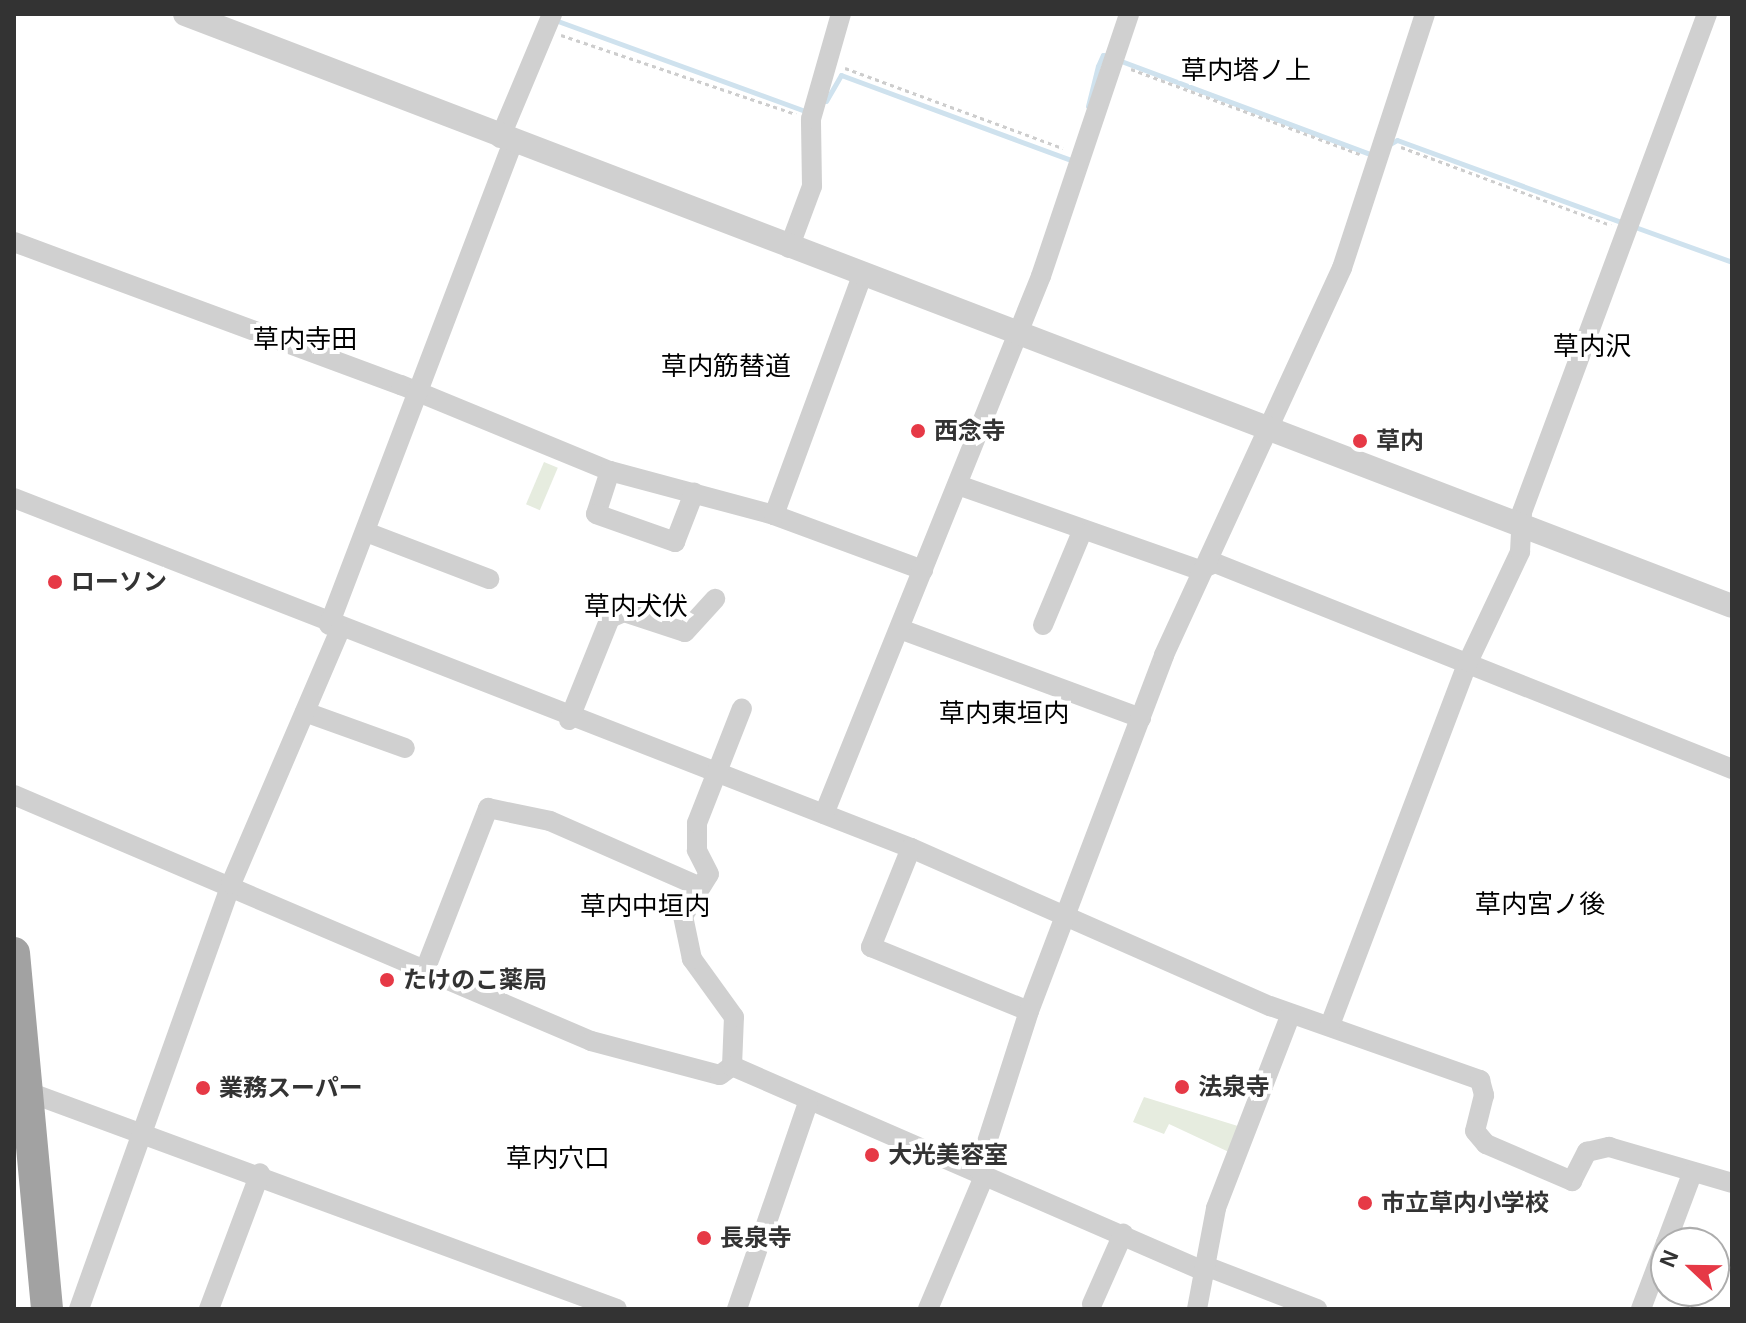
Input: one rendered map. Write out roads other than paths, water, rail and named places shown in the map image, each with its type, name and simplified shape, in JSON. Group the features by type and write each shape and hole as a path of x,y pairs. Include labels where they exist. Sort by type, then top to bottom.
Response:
{"highway":[{"path":"14,953 20,1089 47,1309"}],"street":[{"path":"185,14 862,276 1732,606"},
{"path":"789,248 812,186 811,119 831,62 841,14"},
{"path":"824,814 1018,334 1085,156 1129,14"},
{"path":"928,1309 980,1175 1029,1011 1141,718 1342,268 1425,14"},
{"path":"1330,1025 1468,662 1526,530 1522,512 1707,14"},
{"path":"79,1309 231,884 305,712 548,22"},
{"path":"14,242 416,392 610,471 774,515 923,570"},
{"path":"774,515 862,276"},
{"path":"610,471 596,514 675,542 694,493"},
{"path":"958,485 1081,534 1199,570 1208,565 1730,762"},
{"path":"14,498 334,628 715,777 911,848 1291,1014 1330,1025 1480,1080 1484,1095 1475,1131 1486,1144 1572,1181 1587,1152 1609,1147 1692,1174 1732,1183"},
{"path":"366,532 489,579"},
{"path":"1043,625 1081,534"},
{"path":"569,720 610,618 624,612 685,632 715,599"},
{"path":"900,629 1141,718"},
{"path":"732,1066 734,1017 692,959 683,916 709,874 697,850 697,823 742,708"},
{"path":"305,712 405,748"},
{"path":"14,795 231,884 604,1045 720,1075 732,1066"},
{"path":"425,970 488,808 550,821 700,887"},
{"path":"911,848 871,947 1029,1011"},
{"path":"1197,1309 1207,1269 1216,1208 1291,1014"},
{"path":"732,1066 808,1103 980,1175 1207,1269 1317,1309"},
{"path":"20,1089 260,1173 405,1235 617,1309"},
{"path":"737,1309 808,1103"},
{"path":"209,1309 260,1173"},
{"path":"1672,1227 1692,1174"},
{"path":"1092,1304 1123,1234"},
{"path":"1641,1309 1650,1285"}],"waterway":[{"path":"555,20 808,112"},
{"path":"1088,106 1103,55 1111,57"},
{"path":"1121,61 1373,155"},
{"path":"826,101 841,75 1073,161"},
{"path":"1388,145 1397,140 1626,224"},
{"path":"1635,227 1732,262"}],"place":[{"name":"西念寺","path":"918,431"},
{"name":"草内","path":"1360,441"},
{"name":"ローソン","path":"55,582"},
{"name":"たけのこ薬局","path":"387,980"},
{"name":"法泉寺","path":"1182,1087"},
{"name":"業務スーパー","path":"203,1088"},
{"name":"大光美容室","path":"872,1155"},
{"name":"市立草内小学校","path":"1365,1203"},
{"name":"長泉寺","path":"704,1238"}],"district":[{"name":"草内塔ノ上","path":"1246,71"},
{"name":"草内寺田","path":"305,340"},
{"name":"草内沢","path":"1592,347"},
{"name":"草内筋替道","path":"726,367"},
{"name":"草内犬伏","path":"636,607"},
{"name":"草内東垣内","path":"1004,714"},
{"name":"草内宮ノ後","path":"1540,905"},
{"name":"草内中垣内","path":"645,907"},
{"name":"草内穴口","path":"558,1159"}]}
